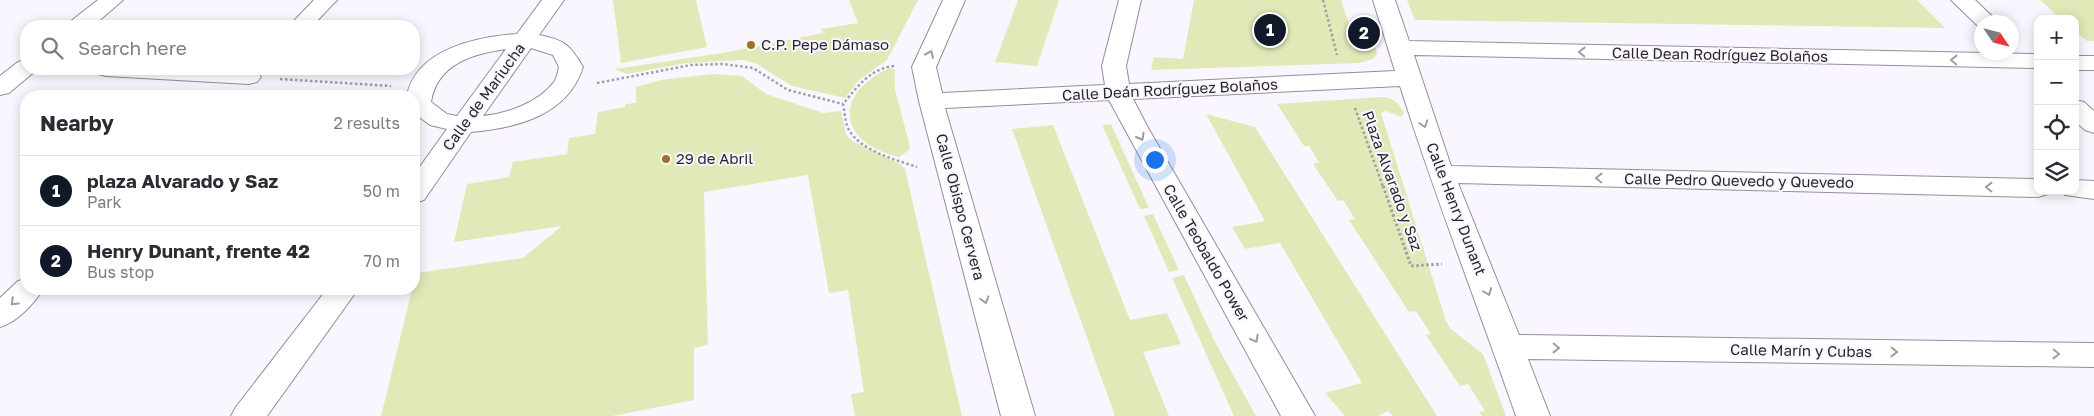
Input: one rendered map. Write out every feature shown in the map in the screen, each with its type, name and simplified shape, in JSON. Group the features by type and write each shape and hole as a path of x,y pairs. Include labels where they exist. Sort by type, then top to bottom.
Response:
{"street":[{"path":"87,20 112,0"},
{"path":"306,20 326,0"},
{"name":"Calle de Mariucha","path":"420,186 553,0"},
{"name":"Calle Obispo Cervera","path":"954,0 924,67 931,101 1018,416"},
{"name":"Calle Teobaldo Power","path":"1130,0 1114,66 1118,93 1134,126 1298,416"},
{"name":"Calle Henry Dunant","path":"1384,0 1441,174 1533,416"},
{"path":"1962,0 1979,15"},
{"path":"420,88 425,78 438,65 458,54 503,41 526,40 547,44 562,51 571,62 570,76 560,91 542,105 518,116 491,124 463,126 442,122 426,115 420,107"},
{"name":"Calle Dean Rodríguez Bolaños","path":"1401,48 2028,60"},
{"path":"2079,63 2094,63"},
{"path":"0,64 20,66"},
{"path":"0,88 20,71"},
{"path":"235,90 251,75"},
{"name":"Calle Deán Rodríguez Bolaños","path":"931,101 1409,78"},
{"path":"2079,112 2094,125"},
{"name":"Calle Pedro Quevedo y Quevedo","path":"1441,174 2034,188"},
{"path":"2079,189 2094,190"},
{"path":"0,316 22,295"},
{"path":"248,416 339,295"},
{"name":"Calle Marín y Cubas","path":"1508,347 2094,355"}],"path":[{"path":"1323,0 1339,62"},
{"path":"631,76 691,65 742,65 763,73 788,90 843,104"},
{"path":"843,104 862,82 886,66"},
{"path":"275,75 420,88"},
{"name":"Plaza Alvarado y Saz","path":"1352,102 1411,266 1451,264"},
{"path":"843,104 849,131 856,140 898,160"}],"green space":[{"path":"613,0 696,0 707,47 621,63"},
{"path":"849,0 918,0 887,60 859,80 845,98 792,86 757,64 744,60 687,63 627,74 614,69 723,53 823,33 821,29 858,23"},
{"path":"1018,0 1059,0 1037,66 995,62"},
{"path":"1194,0 1341,0 1354,40 1374,41 1377,54 1373,59 1359,63 1151,70 1154,57 1183,59"},
{"path":"1407,0 1917,0 1945,28 1415,20"},
{"path":"2040,0 2094,0 2094,41 2087,41 2079,34 2079,15 2057,15"},
{"path":"890,68 895,70 895,89 910,147 909,150 899,157 879,150 864,141 854,130 850,117 851,104 858,91 871,79"},
{"path":"712,74 742,76 766,94 823,113 841,111 846,134 852,141 900,164 905,169 962,416 855,416 851,394 864,392 848,290 829,293 808,175 704,192 708,345 694,348 694,400 612,416 381,416 411,295 420,295 420,272 523,258 562,226 454,242 467,184 509,177 513,162 567,154 569,138 595,134 598,112 636,103 636,87 661,80"},
{"path":"1381,97 1396,101 1404,114 1401,117 1386,111 1381,113 1446,321 1451,329 1483,354 1506,416 1482,416 1479,412 1485,411 1468,384 1460,386 1426,335 1431,334 1416,311 1409,312 1349,220 1355,219 1343,200 1338,201 1313,164 1319,162 1309,146 1304,146 1277,104"},
{"path":"1206,114 1255,127 1437,416 1393,416 1388,411 1378,416 1345,416 1325,393 1362,383 1280,243 1245,249 1232,227 1265,221"},
{"path":"1111,124 1149,208 1140,209 1102,125"},
{"path":"1053,125 1130,320 1167,313 1181,344 1143,352 1169,416 1115,416 1012,129"},
{"path":"1153,214 1179,270 1169,272 1144,216"},
{"path":"1184,275 1215,342 1256,416 1234,416 1172,278"}],"place":[{"name":"plaza Alvarado y Saz","path":"1270,30"},
{"name":"Henry Dunant, frente 42","path":"1364,33"},
{"name":"C.P. Pepe Dámaso","path":"751,45"},
{"name":"29 de Abril","path":"666,159"}]}
